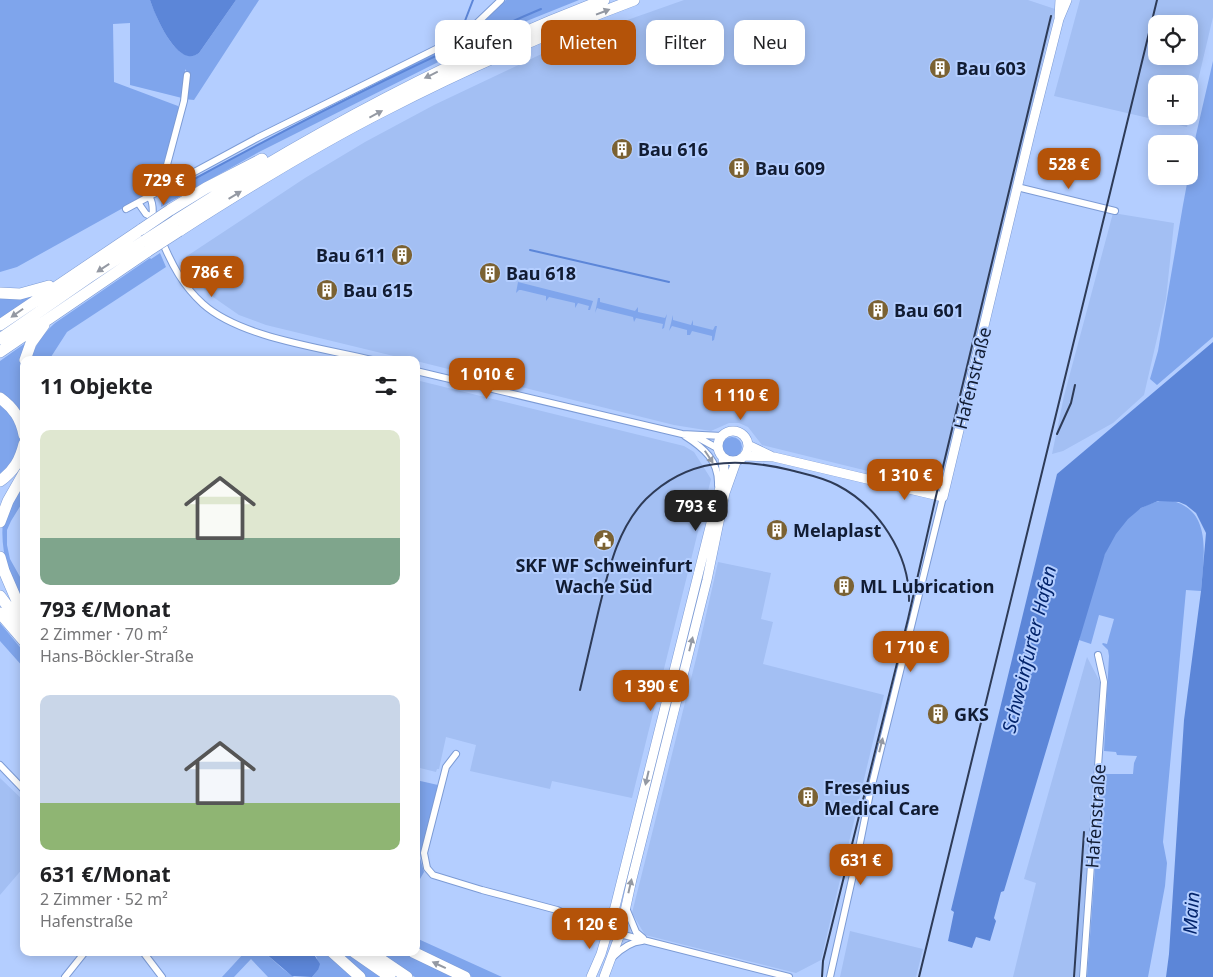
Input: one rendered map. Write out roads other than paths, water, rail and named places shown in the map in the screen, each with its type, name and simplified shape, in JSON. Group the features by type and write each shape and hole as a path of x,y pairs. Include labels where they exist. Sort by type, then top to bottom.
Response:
{"highway":[{"path":"0,352 146,246 174,221 250,173 373,105 459,62 604,0"},
{"path":"0,325 142,229 174,221 282,167 385,110 529,42 634,0"},
{"path":"0,339 88,278 146,246"},
{"path":"0,293 20,294 32,292 63,282"},
{"path":"26,356 31,343 52,315"},
{"path":"0,398 14,410 20,419"},
{"path":"0,481 15,467 20,459"},
{"path":"0,522 8,501 20,480"},
{"path":"0,557 4,571 20,607"},
{"path":"0,580 20,608"},
{"path":"0,596 20,623"},
{"path":"0,613 20,637"},
{"path":"420,955 465,977"},
{"path":"336,956 360,977"},
{"path":"360,956 390,977"},
{"path":"376,956 407,977"}],"street":[{"path":"126,209 139,204 318,106 446,44 476,24 501,0"},
{"name":"Hafenstraße","path":"1059,19 1060,0"},
{"name":"Hafenstraße","path":"830,977 858,856 870,793 923,575 932,548 1017,187 1059,19 1067,0"},
{"path":"160,191 184,101 187,74"},
{"path":"1017,187 1115,211"},
{"path":"150,198 154,210 152,217 172,265 183,282 204,305 228,320 259,333 355,356"},
{"path":"139,204 146,214 152,217"},
{"path":"420,372 682,434 722,436 730,431 736,432 744,436 748,445 744,456 736,462 711,539 663,756 620,934 604,977"},
{"path":"682,434 699,445 711,458 716,472 718,491"},
{"path":"694,436 717,448 723,458 724,471 718,491 711,539"},
{"path":"717,448 722,436"},
{"path":"748,445 774,457 943,498"},
{"path":"744,456 774,457"},
{"path":"723,458 730,462 736,462"},
{"path":"591,977 609,931 652,753 691,624"},
{"name":"Hafenstraße","path":"1083,977 1104,682 1098,655"},
{"path":"652,753 663,756"},
{"path":"456,754 446,767 424,854 425,864 429,872 440,878 473,888 557,910 596,928 789,977"},
{"path":"0,766 20,786"},
{"path":"628,853 638,855"},
{"path":"625,908 636,932 646,940"},
{"path":"612,958 631,943 646,940"},
{"path":"66,977 82,956"},
{"path":"146,956 162,977"}],"water":[{"path":"150,0 236,0 199,53 189,56 176,48 170,40"},
{"path":"1213,342 1213,977 1166,977 1184,720 1201,591 1206,533 1196,513 1179,502 1158,501 1141,508 1128,519 1116,534 1105,554 1004,891 1001,892 990,941 976,937 972,948 948,941 954,912 951,910 1057,474"},
{"path":"269,956 315,956 320,964 312,977 292,976"}],"waterway":[{"path":"465,20 473,0"},
{"path":"174,190 264,141 356,95 448,50 541,9"},
{"path":"530,250 669,282"}],"railway":[{"path":"919,977 1157,0"},
{"path":"822,977 823,961 908,619 1051,16"},
{"path":"1057,434 1071,403 1075,385"},
{"path":"580,690 614,553 627,524 646,499 662,485 696,468 732,463 770,466 808,474 837,485 852,494 866,505 889,533 904,566 908,583 909,601"},
{"path":"1074,977 1084,832"}],"place":[{"name":"Bau 603","path":"940,68"},
{"name":"Bau 616","path":"622,149"},
{"name":"Bau 609","path":"739,168"},
{"name":"Bau 611","path":"402,255"},
{"name":"Bau 618","path":"490,273"},
{"name":"Bau 615","path":"327,290"},
{"name":"Bau 601","path":"878,310"},
{"name":"Melaplast","path":"777,530"},
{"name":"SKF WF Schweinfurt Wache Süd","path":"604,540"},
{"name":"ML Lubrication","path":"844,586"},
{"name":"GKS","path":"938,714"},
{"name":"Fresenius Medical Care","path":"808,797"}],"water label":[{"name":"Schweinfurter Hafen","path":"1029,649"},
{"name":"Main","path":"1191,913"}]}
